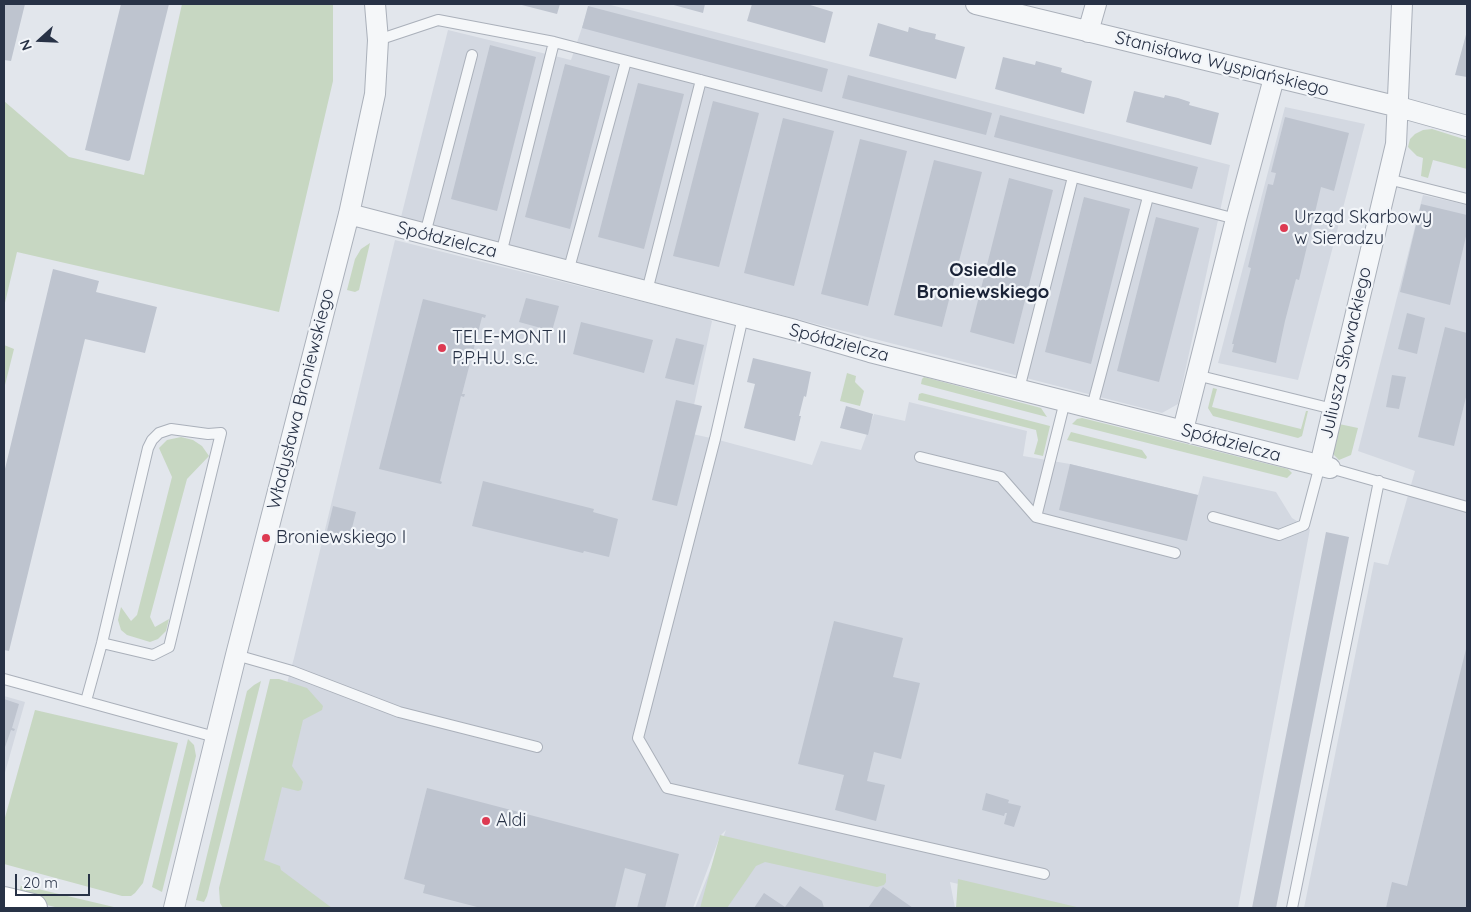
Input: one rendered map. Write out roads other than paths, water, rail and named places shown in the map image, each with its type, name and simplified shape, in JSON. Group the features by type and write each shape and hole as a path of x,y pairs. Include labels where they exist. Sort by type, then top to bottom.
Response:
{"main road":[{"path":"4,901 32,908"}],"street":[{"name":"Władysława Broniewskiego","path":"174,908 215,738 349,214 375,94 378,40 375,4"},
{"name":"Stanisława Wyspiańskiego","path":"976,4 1399,107 1467,126"},
{"path":"1088,32 1096,4"},
{"name":"Juliusza Słowackiego","path":"1325,467 1333,409 1396,144 1402,4"},
{"path":"1183,430 1274,78"},
{"name":"Spółdzielcza","path":"349,214 870,352 1325,467"}],"lane":[{"path":"378,40 438,20 554,42 1236,219"},
{"path":"501,254 554,42"},
{"path":"425,234 472,55"},
{"path":"568,272 626,61"},
{"path":"647,292 700,80"},
{"path":"1019,389 1073,177"},
{"path":"1388,179 1467,199"},
{"path":"1092,407 1148,197"},
{"path":"743,317 715,439 638,738 667,788 1044,874"},
{"path":"1196,375 1333,409"},
{"path":"1036,517 1065,401"},
{"path":"86,701 102,643 148,448 152,440 159,432 172,429 208,434 221,433 169,646 153,655 102,643"},
{"path":"920,457 1001,477 1036,517 1175,553"},
{"path":"1213,516 1279,535 1304,525 1325,467 1467,507"},
{"path":"1292,908 1379,481"},
{"path":"236,655 292,671 399,712 537,747"},
{"path":"4,680 215,738"}],"place":[{"name":"Urząd Skarbowy w Sieradzu","path":"1284,228"},
{"name":"TELE-MONT II P.P.H.U. s.c.","path":"442,348"},
{"name":"Broniewskiego I","path":"266,538"},
{"name":"Aldi","path":"486,821"}],"district":[{"name":"Osiedle Broniewskiego","path":"983,281"}]}
